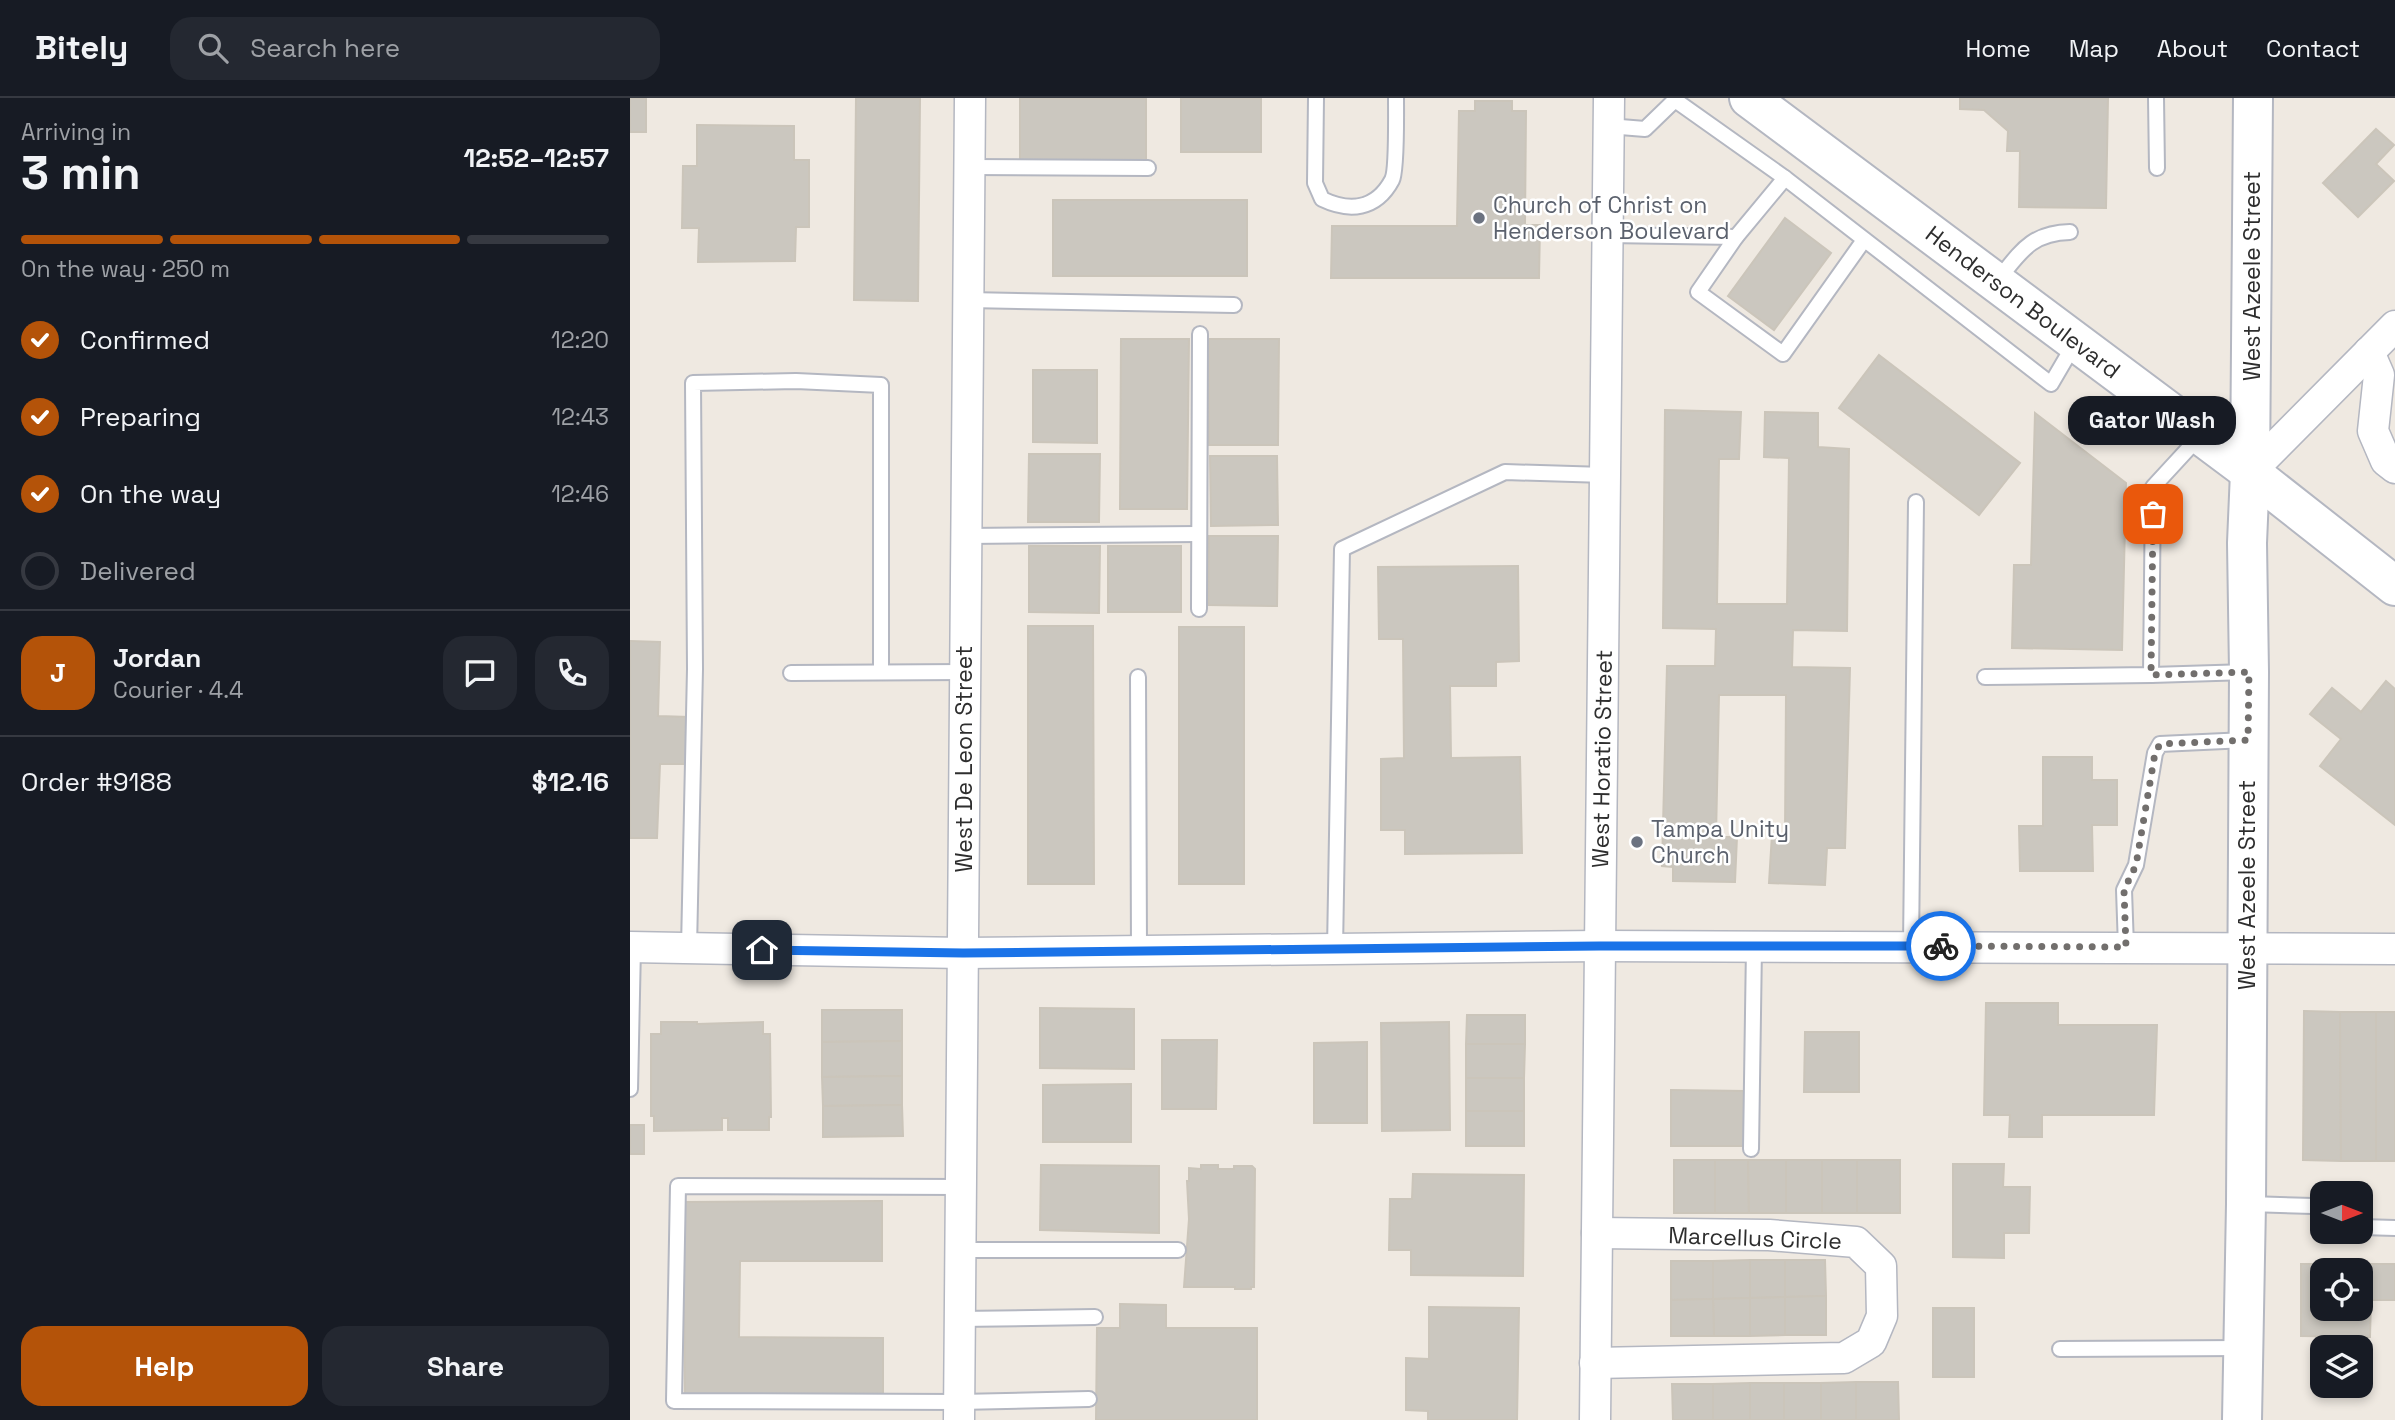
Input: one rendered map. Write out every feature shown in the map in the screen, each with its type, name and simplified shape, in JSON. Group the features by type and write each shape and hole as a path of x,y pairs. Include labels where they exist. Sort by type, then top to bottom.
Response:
{"main road":[{"name":"Henderson Boulevard","path":"1749,98 2250,472 2395,586"},
{"name":"West Azeele Street","path":"2242,1420 2246,1204 2249,672 2247,543 2253,98"}],"street":[{"name":"West De Leon Street","path":"959,1411 970,98"},
{"name":"West Horatio Street","path":"1595,1420 1609,112"},
{"path":"2250,472 2395,326"},
{"path":"2369,352 2379,375 2373,431 2386,461 2395,468"},
{"path":"631,947 963,953 1600,946 2395,949"},
{"name":"Marcellus Circle","path":"1595,1363 1844,1358 1871,1342 1882,1316 1881,1266 1856,1242 1769,1235 1598,1233"}],"lane":[{"path":"1316,98 1315,183 1322,199 1340,208 1364,206 1379,197 1393,178 1396,98"},
{"path":"2156,98 2157,168"},
{"path":"1609,112 1645,128 1675,100 1784,178 2051,384 2075,341"},
{"path":"969,167 1148,168"},
{"path":"1784,178 1735,237 1698,292 1783,354 1864,240"},
{"path":"1997,283 2035,239 2050,232 2070,232"},
{"path":"1607,235 1735,237"},
{"path":"968,300 1234,305"},
{"path":"1199,609 1200,334"},
{"path":"689,948 695,669 692,383 796,381 881,385 881,672"},
{"path":"2151,675 2153,487 2201,435"},
{"path":"1335,949 1342,549 1505,472 1605,475"},
{"path":"1911,946 1916,502"},
{"path":"966,536 1199,534"},
{"path":"791,673 965,672"},
{"path":"1985,677 2249,672"},
{"path":"1139,677 1139,951"},
{"path":"2126,947 2124,890 2136,865 2155,753 2160,744 2248,740"},
{"path":"1751,1149 1754,946"},
{"path":"630,1089 631,947"},
{"path":"961,1187 678,1186 674,1401 959,1411 1089,1399"},
{"path":"2246,1204 2310,1206"},
{"path":"2373,1227 2395,1228"},
{"path":"960,1250 1178,1250"},
{"path":"959,1319 1095,1317"},
{"path":"2060,1349 2243,1348"}],"building":[{"path":"630,98 646,98 646,132 630,132"},
{"path":"856,98 920,98 918,301 854,300"},
{"path":"1020,98 1146,98 1146,162 1020,163"},
{"path":"1181,98 1261,98 1261,152 1181,152"},
{"path":"1960,98 2108,98 2106,208 2019,207 2020,151 2007,151 2008,131 1984,110 1960,109"},
{"path":"1475,101 1512,101 1512,111 1526,111 1525,225 1540,225 1539,278 1331,278 1332,226 1457,226 1459,111 1475,111"},
{"path":"697,125 794,126 794,160 809,160 809,227 796,227 795,261 698,262 699,228 682,228 683,166 697,166"},
{"path":"2376,129 2394,145 2376,164 2394,181 2358,217 2323,183"},
{"path":"1053,200 1247,200 1247,276 1053,276"},
{"path":"1785,218 1831,253 1774,330 1728,296"},
{"path":"1121,339 1189,339 1187,509 1120,509"},
{"path":"1209,339 1279,339 1278,445 1209,445"},
{"path":"1879,355 2020,463 1979,515 1839,408"},
{"path":"1033,370 1097,370 1097,443 1033,442"},
{"path":"1665,410 1741,412 1739,459 1719,459 1717,604 1787,604 1789,458 1764,457 1765,412 1818,413 1818,447 1849,449 1847,631 1793,630 1792,667 1850,668 1845,848 1827,848 1825,885 1769,883 1772,834 1785,834 1786,695 1719,695 1716,837 1737,837 1735,882 1673,881 1673,867 1662,866 1667,666 1715,666 1716,629 1663,628"},
{"path":"2035,413 2126,483 2122,650 2012,648 2014,565 2031,565"},
{"path":"1029,454 1100,454 1099,522 1028,522"},
{"path":"1210,456 1277,456 1278,525 1211,526"},
{"path":"1209,536 1278,536 1277,606 1208,605"},
{"path":"1029,546 1100,546 1099,613 1029,612"},
{"path":"1108,546 1181,546 1181,612 1108,612"},
{"path":"1518,566 1519,661 1496,662 1496,686 1450,686 1451,758 1520,757 1522,853 1405,854 1405,830 1381,830 1381,759 1404,758 1403,639 1379,639 1378,567"},
{"path":"1028,626 1093,626 1094,884 1028,884"},
{"path":"1179,627 1244,627 1244,884 1179,884"},
{"path":"630,641 660,642 658,716 689,717 687,764 660,764 657,838 630,838"},
{"path":"2386,681 2395,689 2395,825 2320,766 2341,739 2310,714 2332,688 2361,712"},
{"path":"2043,757 2092,757 2092,780 2117,780 2117,825 2092,825 2093,871 2020,871 2019,826 2043,826"},
{"path":"1986,1003 2058,1003 2058,1025 2157,1025 2154,1115 2042,1115 2042,1137 2009,1137 2010,1115 1984,1115"},
{"path":"1040,1008 1134,1009 1134,1069 1040,1068"},
{"path":"822,1010 902,1010 902,1041 822,1042"},
{"path":"2304,1011 2340,1012 2341,1161 2303,1160"},
{"path":"2340,1012 2376,1012 2376,1161 2341,1161"},
{"path":"2376,1012 2395,1012 2395,1161 2376,1161"},
{"path":"1467,1015 1525,1015 1525,1044 1466,1044"},
{"path":"661,1022 763,1022 763,1034 770,1034 769,1130 728,1130 728,1118 722,1118 722,1130 654,1131 654,1116 651,1116 651,1034 661,1034"},
{"path":"1449,1022 1450,1130 1382,1131 1381,1023"},
{"path":"1805,1032 1859,1032 1859,1092 1804,1092"},
{"path":"1162,1040 1217,1040 1216,1109 1162,1109"},
{"path":"902,1041 902,1076 822,1077 822,1042"},
{"path":"1367,1042 1367,1123 1314,1123 1314,1043"},
{"path":"1466,1044 1525,1044 1524,1078 1466,1078"},
{"path":"902,1076 902,1105 823,1106 822,1077"},
{"path":"1466,1078 1524,1078 1524,1111 1466,1111"},
{"path":"1131,1084 1131,1142 1043,1142 1043,1085"},
{"path":"1671,1090 1745,1091 1744,1146 1671,1146"},
{"path":"902,1105 903,1136 823,1137 823,1106"},
{"path":"1466,1111 1524,1111 1524,1146 1466,1146"},
{"path":"630,1125 644,1125 644,1154 630,1154"},
{"path":"1674,1160 1715,1160 1715,1213 1674,1213"},
{"path":"1715,1160 1748,1160 1749,1213 1715,1213"},
{"path":"1748,1160 1786,1160 1786,1213 1749,1213"},
{"path":"1786,1160 1822,1160 1822,1213 1786,1213"},
{"path":"1822,1160 1857,1160 1857,1213 1822,1213"},
{"path":"1857,1160 1900,1160 1900,1213 1857,1213"},
{"path":"1953,1164 2004,1164 2003,1187 2030,1187 2029,1233 2004,1233 2004,1258 1953,1257"},
{"path":"1041,1165 1159,1166 1159,1233 1040,1230"},
{"path":"1201,1165 1218,1165 1218,1169 1252,1166 1255,1169 1254,1287 1251,1289 1184,1287 1189,1219 1187,1181 1189,1168 1201,1169"},
{"path":"1413,1174 1524,1175 1523,1276 1411,1275 1411,1250 1389,1250 1390,1199 1412,1199"},
{"path":"882,1201 882,1261 740,1261 739,1337 883,1338 883,1397 685,1398 683,1202"},
{"path":"1750,1260 1785,1260 1785,1297 1750,1298"},
{"path":"1750,1260 1750,1298 1713,1299 1713,1261"},
{"path":"1785,1260 1825,1260 1826,1296 1785,1297"},
{"path":"1671,1261 1713,1261 1713,1299 1671,1300"},
{"path":"2301,1264 2310,1264 2310,1321 2370,1321 2370,1335 2301,1336"},
{"path":"2373,1264 2395,1264 2395,1300 2373,1300"},
{"path":"1826,1296 1826,1335 1785,1335 1785,1297"},
{"path":"1785,1297 1785,1335 1750,1336 1750,1298"},
{"path":"1750,1298 1750,1336 1714,1336 1713,1299"},
{"path":"1713,1299 1714,1336 1671,1336 1671,1300"},
{"path":"1120,1304 1166,1305 1166,1328 1257,1328 1257,1420 1096,1420 1097,1328 1120,1328"},
{"path":"1429,1307 1519,1308 1517,1420 1428,1420 1428,1411 1406,1410 1406,1358 1429,1359"},
{"path":"1933,1308 1974,1308 1974,1377 1933,1377"},
{"path":"1856,1382 1856,1420 1821,1420 1821,1383"},
{"path":"1856,1382 1898,1382 1899,1420 1856,1420"},
{"path":"1750,1383 1784,1383 1784,1420 1750,1420"},
{"path":"1750,1383 1750,1420 1713,1420 1713,1384"},
{"path":"1784,1383 1821,1383 1821,1420 1784,1420"},
{"path":"1672,1384 1713,1384 1713,1420 1673,1420"}],"way so far":[{"path":"1941,946 2126,947 2124,890 2136,865 2155,753 2160,744 2248,740 2249,672 2151,675 2153,514"}],"place":[{"name":"Church of Christ on Henderson Boulevard","path":"1479,218"},
{"name":"Gator Wash","path":"2153,514"},
{"name":"Tampa Unity Church","path":"1637,842"}],"route":[{"path":"762,950 963,953 1600,946 1941,946"}]}
